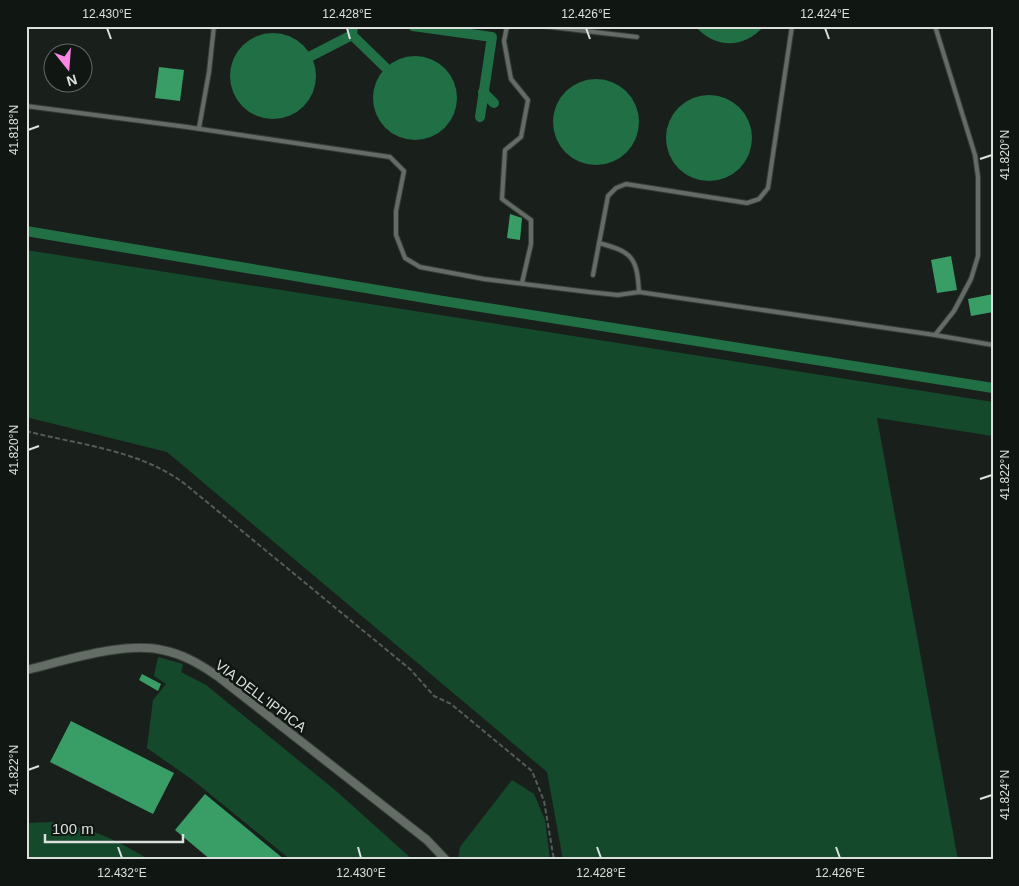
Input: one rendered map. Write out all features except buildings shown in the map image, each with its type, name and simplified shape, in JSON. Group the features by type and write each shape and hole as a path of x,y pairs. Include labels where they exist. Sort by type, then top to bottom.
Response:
{"street":[{"name":"VIA DELL'IPPICA","path":"26,670 133,648 162,650 188,659 214,674 251,702 430,843 446,860"}],"lane":[{"path":"199,128 209,72 214,26"},
{"path":"507,26 504,41 511,79 528,100 521,136 505,150 502,199 531,220 531,244 522,283"},
{"path":"543,26 637,37"},
{"path":"593,275 608,196 616,188 626,184 747,203 759,199 768,188 792,26"},
{"path":"935,26 975,155 978,177 978,256 971,279 954,311 935,335"},
{"path":"26,106 199,128 390,157 404,171 396,211 396,235 405,258 420,267 522,283 618,295 639,292 993,345"},
{"path":"599,242 619,248 634,260 637,266 639,292"}],"path":[{"path":"26,430 139,458 163,469 185,484 411,670 434,696 448,702 528,767 538,783 544,801 554,860"}],"shaded area":[{"path":"695,26 764,26 748,39 730,43 711,39"},
{"path":"273,33 289,37 303,46 312,60 316,76 312,92 303,106 289,115 273,119 257,115 243,106 234,92 230,76 234,60 243,46 257,37"},
{"path":"407,56 423,56 439,63 450,74 457,90 454,114 445,128 439,133 423,140 407,140 391,133 380,122 373,106 373,90 380,74 391,63"},
{"path":"596,79 612,83 626,92 635,106 639,122 635,138 626,152 612,161 596,165 580,161 566,152 557,138 553,122 557,106 566,92 580,83"},
{"path":"709,95 725,99 739,108 748,122 752,138 748,154 739,168 725,177 709,181 693,177 679,168 670,154 666,138 670,122 679,108 693,99"},
{"path":"26,250 993,402 993,436 877,418 958,860 563,860 547,772 167,452 26,417"},
{"path":"158,657 183,664 181,672 206,685 335,790 413,860 291,860 194,781 147,748 153,700 166,684 154,676"},
{"path":"512,780 534,794 545,820 550,860 458,860 460,847"},
{"path":"50,822 77,827 102,835 126,846 149,860 26,858 26,823"}],"waterway":[{"path":"353,26 352,35 385,67"},
{"path":"413,26 492,37 480,117"},
{"path":"311,56 352,35"},
{"path":"483,92 494,103"},
{"path":"26,231 443,301 993,388"}]}
